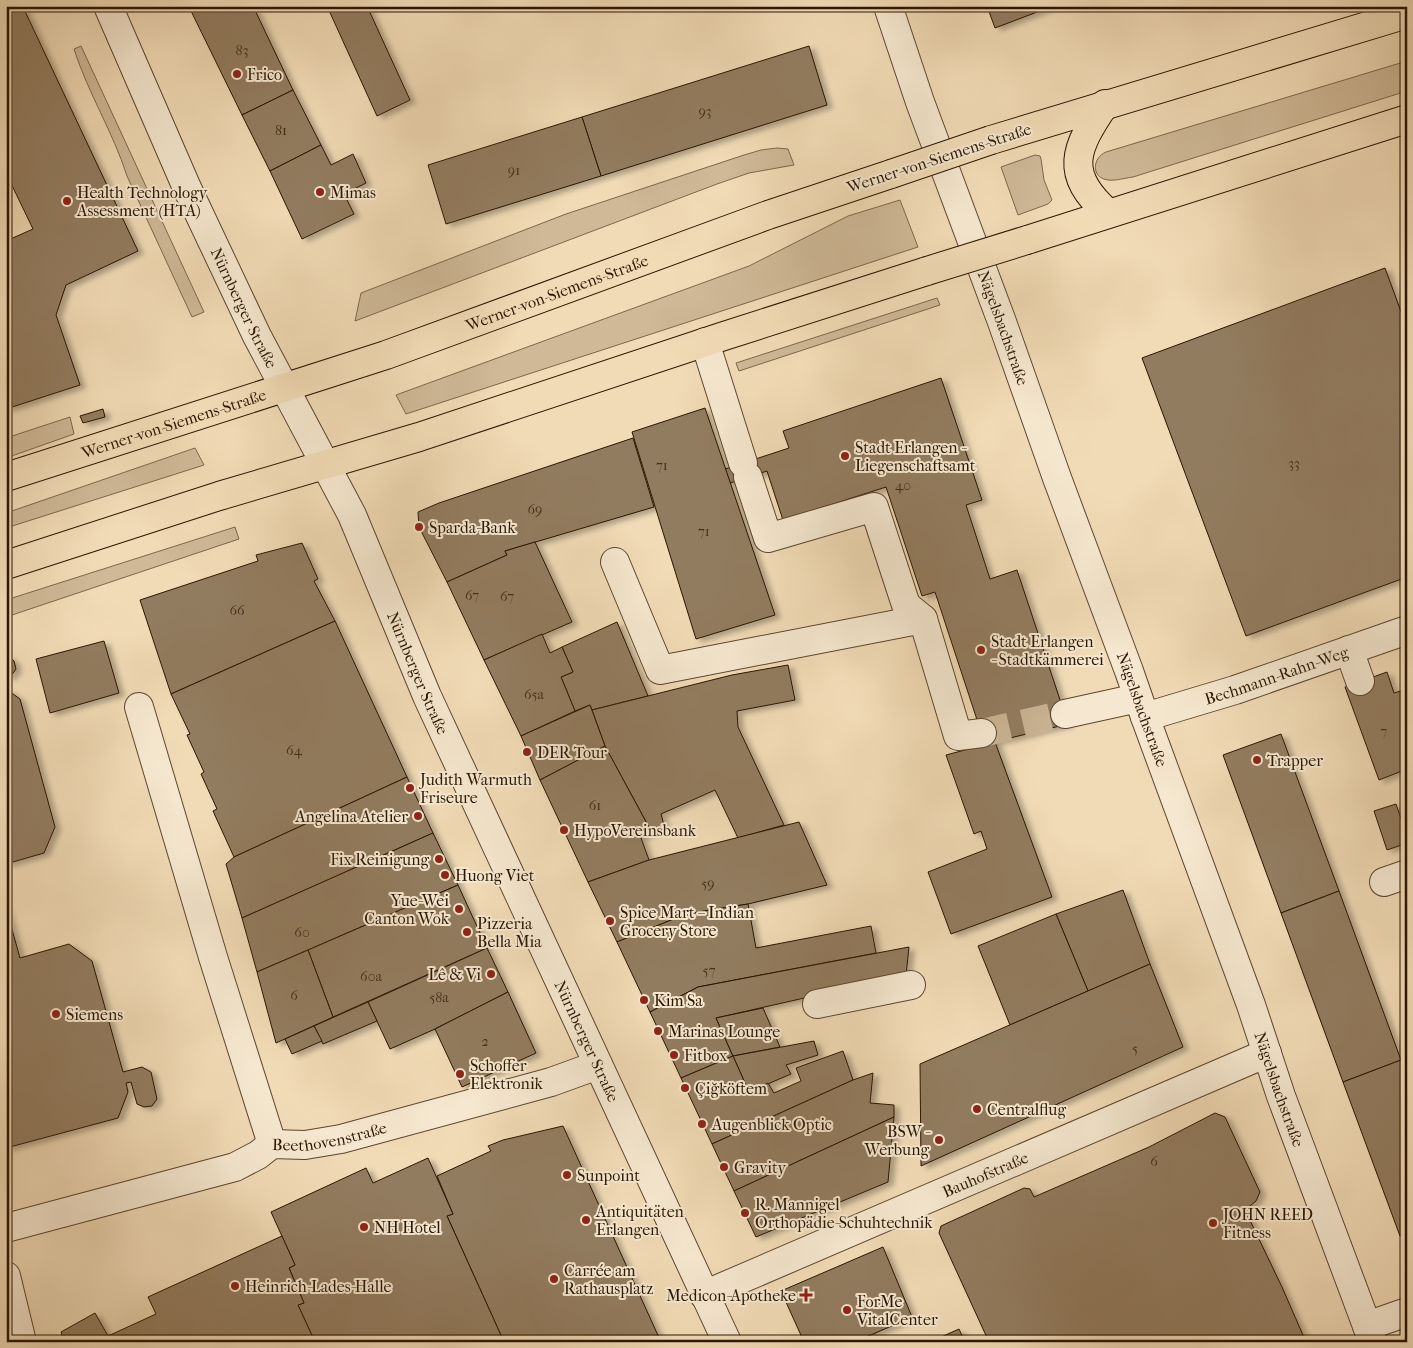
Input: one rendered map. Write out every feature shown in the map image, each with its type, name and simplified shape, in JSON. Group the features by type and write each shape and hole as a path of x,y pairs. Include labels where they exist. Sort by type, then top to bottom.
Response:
{"main road":[{"name":"Werner-von-Siemens-Straße","path":"6,477 386,355 768,215 991,140 1407,14"},
{"path":"1106,104 1089,128 1078,161 1079,173 1084,188 1094,201 1108,213"},
{"path":"6,565 219,496 428,434 705,342 1407,119"}],"street":[{"name":"Nürnberger Straße","path":"108,6 191,197 257,336 352,515 427,696 726,1342"},
{"name":"Nägelsbachstraße","path":"888,6 920,102 1251,1005 1281,1096 1370,1334 1407,1312"},
{"path":"705,342 768,538 874,507 906,605 923,619 958,736 982,733"},
{"path":"615,562 660,670 923,619"},
{"name":"Bechmann-Rahn-Weg","path":"1065,714 1203,700 1407,630"},
{"path":"1349,650 1360,681"},
{"path":"138,707 213,957 272,1144"},
{"path":"817,1004 911,985"},
{"name":"Bauhofstraße","path":"704,1295 1267,1053"},
{"name":"Beethovenstraße","path":"6,1228 235,1167 258,1155 272,1144 305,1145 341,1139 551,1082 598,1064"},
{"path":"6,1276 22,1342"}],"shaded area":[{"path":"81,46 204,312 192,317 127,176 115,144 86,81 74,49"},
{"path":"1407,61 1407,91 1133,177 1108,180 1099,176 1096,172 1095,168 1098,159 1106,152"},
{"path":"777,148 788,149 794,165 749,173 717,184 355,321 361,293 566,214 744,155"},
{"path":"1035,155 1040,156 1044,180 1052,200 1048,204 1018,215 1001,167"},
{"path":"900,200 918,247 406,414 396,395 749,266 848,216"},
{"path":"937,298 940,305 739,371 736,363"},
{"path":"70,417 74,434 6,458 6,438"},
{"path":"195,448 204,465 6,528 6,513"},
{"path":"235,527 239,539 6,617 6,600"}],"building":[{"path":"200,6 253,6 293,90 242,115 191,11"},
{"path":"327,6 367,6 410,100 377,116"},
{"path":"987,6 1053,6 995,28"},
{"name":"Health Technology Assessment (HTA)","path":"23,7 138,251 66,285 56,315 80,385 6,409 6,241 33,229 6,173 6,15"},
{"path":"809,46 827,105 601,176 582,117"},
{"path":"293,90 321,145 270,171 242,115"},
{"path":"582,117 601,176 446,224 428,165"},
{"path":"321,145 331,165 353,154 366,183 344,194 354,214 302,239 270,171"},
{"path":"1385,268 1407,328 1407,577 1246,636 1142,358"},
{"path":"941,378 982,500 966,505 990,579 1017,570 1068,724 985,744 935,592 922,596 886,487 783,520 767,471 730,483 725,469 789,448 783,431"},
{"path":"705,408 775,615 696,639 632,432"},
{"path":"103,409 105,417 83,423 80,416"},
{"path":"633,438 654,507 505,551 507,555 447,582 419,527 418,512 439,503"},
{"path":"535,542 572,622 484,660 447,582 507,555 505,551"},
{"path":"302,543 318,579 314,581 335,621 171,694 140,600 258,561 256,555"},
{"path":"335,621 407,777 234,857 213,811 217,809 201,774 204,772 187,735 190,734 171,694"},
{"path":"617,622 648,696 592,710 590,705 575,711 561,677 573,672 562,647"},
{"path":"542,634 550,653 562,647 573,672 561,677 575,711 521,736 484,660"},
{"path":"104,641 119,693 50,713 36,659"},
{"path":"7,655 14,661 16,669 11,676 6,677"},
{"path":"788,665 795,700 737,711 738,727 784,825 738,838 715,790 661,814 664,825 651,831 605,746 592,710 732,675"},
{"path":"1387,672 1394,693 1407,689 1407,769 1379,780 1345,687"},
{"path":"6,689 20,699 55,827 44,853 6,864"},
{"path":"590,705 605,746 540,780 521,736"},
{"path":"1281,734 1339,891 1281,913 1223,755"},
{"path":"995,742 1052,897 951,934 928,872 987,849 981,831 974,834 946,755"},
{"path":"605,746 651,831 641,838 649,860 588,882 540,780"},
{"path":"407,777 433,833 242,918 226,864 234,857"},
{"path":"1396,804 1407,836 1407,843 1387,850 1374,811"},
{"path":"799,822 827,885 748,904 686,914 617,942 588,882 649,860"},
{"path":"433,833 458,885 257,972 242,918"},
{"path":"458,885 487,948 333,1017 308,950"},
{"path":"1123,890 1150,964 1088,991 1056,914"},
{"path":"1339,891 1401,1060 1343,1082 1281,913"},
{"path":"748,904 756,948 871,926 876,953 698,987 650,1012 617,942 686,914"},
{"name":"Siemens","path":"6,908 20,958 69,944 92,961 123,1072 142,1067 151,1072 157,1099 152,1106 144,1107 137,1104 131,1082 126,1083 128,1092 118,1118 6,1148"},
{"path":"1056,914 1088,991 1010,1025 978,946"},
{"path":"909,947 906,975 716,1018 733,1056 681,1078 650,1012 698,987"},
{"path":"487,948 508,992 435,1029 390,1049 368,1002"},
{"path":"308,950 333,1017 276,1043 257,972"},
{"path":"1150,964 1183,1047 921,1166 920,1064"},
{"path":"508,992 536,1053 462,1087 435,1029"},
{"path":"368,1002 377,1021 323,1044 314,1026"},
{"path":"763,1008 780,1047 733,1056 716,1018"},
{"path":"314,1026 322,1041 292,1054 285,1039"},
{"path":"814,1041 818,1055 786,1065 791,1074 749,1092 733,1056"},
{"path":"843,1051 853,1080 712,1144 681,1078 733,1056 749,1092 768,1083 774,1093 801,1081 796,1068"},
{"path":"1401,1060 1407,1075 1407,1234 1400,1236 1343,1082"},
{"path":"873,1073 870,1103 894,1105 894,1117 734,1191 712,1144 853,1080"},
{"path":"1215,1113 1225,1117 1260,1192 1256,1201 1245,1210 1306,1342 989,1342 939,1233 941,1226 1024,1188 1030,1189 1034,1197 1149,1147"},
{"path":"894,1117 888,1182 756,1237 734,1191"},
{"name":"Carrée am Rathausplatz","path":"563,1126 661,1342 504,1342 447,1216 453,1214 437,1176 491,1151 488,1146 503,1140"},
{"path":"428,1158 453,1214 447,1216 504,1342 315,1342 298,1305 304,1303 289,1268 295,1265 271,1212 366,1168 373,1183"},
{"name":"Heinrich-Lades-Halle","path":"282,1236 295,1265 289,1268 304,1303 298,1305 315,1342 64,1342 61,1332 95,1313 108,1336 156,1314 148,1297"},
{"path":"883,1247 912,1317 855,1342 804,1342 781,1291"},
{"path":"959,1329 965,1342 930,1342"},
{"path":"870,1335 873,1342 855,1342"}],"tunnel":[{"path":"982,733 1065,714"}],"place":[{"name":"Frico","path":"237,74"},
{"name":"Mimas","path":"320,192"},
{"name":"Health Technology Assessment (HTA)","path":"67,201"},
{"name":"Stadt Erlangen - Liegenschaftsamt","path":"845,456"},
{"name":"Sparda-Bank","path":"419,527"},
{"name":"Stadt Erlangen - Stadtkämmerei","path":"981,650"},
{"name":"DER Tour","path":"527,752"},
{"name":"Trapper","path":"1257,760"},
{"name":"Judith Warmuth Friseure","path":"410,788"},
{"name":"Angelina Atelier","path":"418,816"},
{"name":"HypoVereinsbank","path":"564,830"},
{"name":"Fix Reinigung","path":"439,859"},
{"name":"Huong Viet","path":"445,875"},
{"name":"Yue-Wei Canton Wok","path":"459,909"},
{"name":"Spice Mart – Indian Grocery Store","path":"610,921"},
{"name":"Pizzeria Bella Mia","path":"467,932"},
{"name":"Lê & Vi","path":"491,974"},
{"name":"Kim Sa","path":"644,1000"},
{"name":"Siemens","path":"56,1014"},
{"name":"Marinas Lounge","path":"658,1031"},
{"name":"Fitbox","path":"674,1055"},
{"name":"Schoffer Elektronik","path":"460,1074"},
{"name":"Çiğköftem","path":"685,1088"},
{"name":"Centralflug","path":"977,1109"},
{"name":"Augenblick Optic","path":"702,1124"},
{"name":"BSW - Werbung","path":"939,1140"},
{"name":"Gravity","path":"724,1167"},
{"name":"Sunpoint","path":"567,1175"},
{"name":"R. Mannigel Orthopädie-Schuhtechnik","path":"745,1213"},
{"name":"Antiquitäten Erlangen","path":"586,1220"},
{"name":"JOHN REED Fitness","path":"1213,1223"},
{"name":"NH Hotel","path":"364,1227"},
{"name":"Carrée am Rathausplatz","path":"554,1279"},
{"name":"Heinrich-Lades-Halle","path":"235,1286"},
{"name":"Medicon-Apotheke","path":"806,1295"},
{"name":"ForMe VitalCenter","path":"847,1310"}]}
